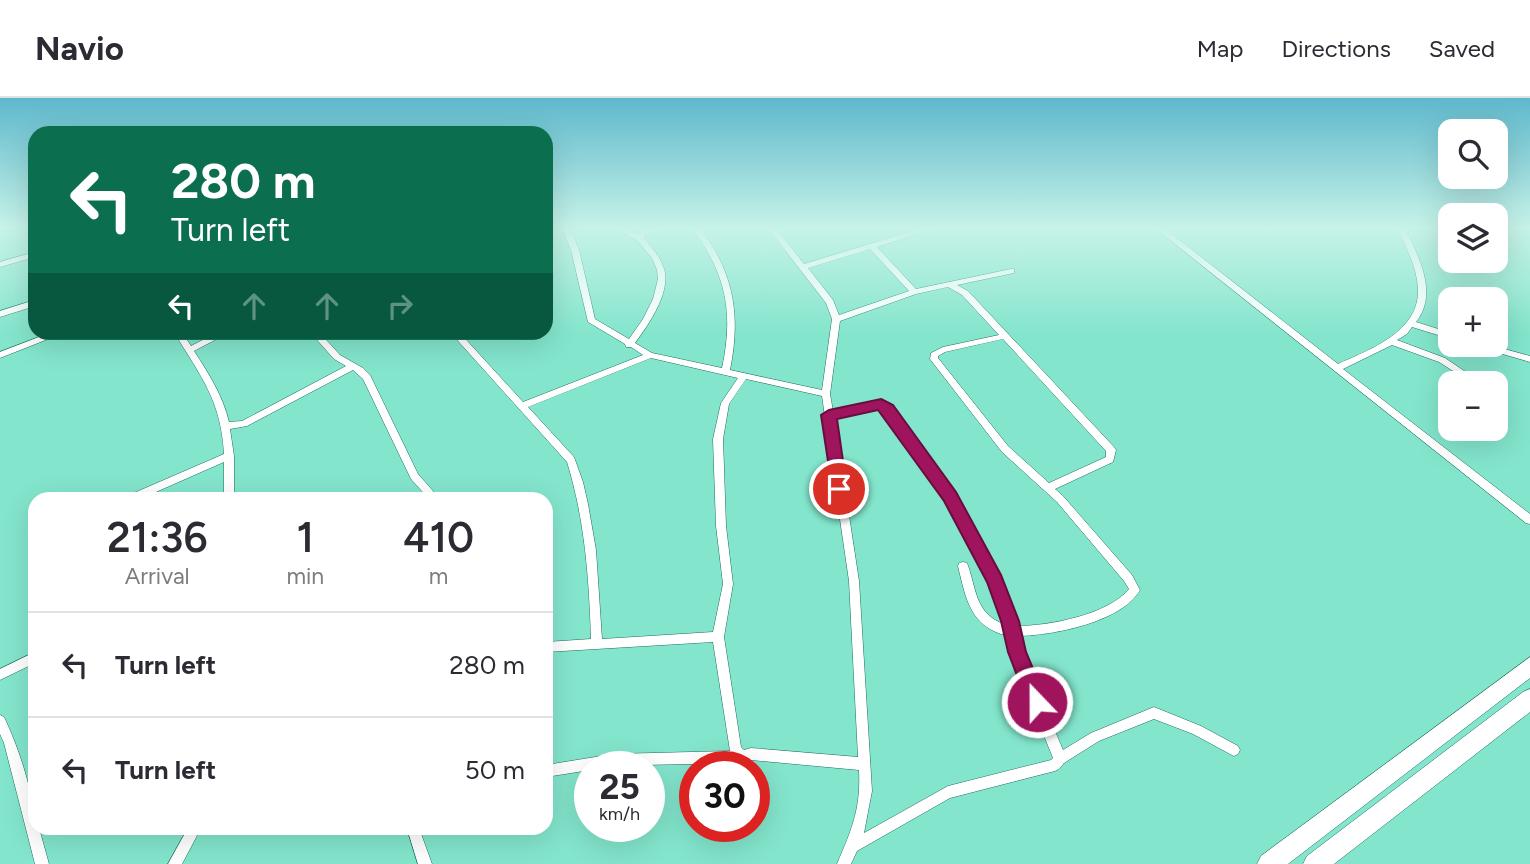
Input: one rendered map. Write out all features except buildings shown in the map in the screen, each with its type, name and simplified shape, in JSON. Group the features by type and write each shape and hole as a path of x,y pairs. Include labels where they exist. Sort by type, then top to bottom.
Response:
{"highway":[{"path":"1269,864 1530,666"},
{"path":"1315,864 1530,699"}],"street":[{"path":"578,264 591,320 629,345 650,355 825,394"},
{"path":"629,345 649,320 663,279 659,264"},
{"path":"720,264 732,306 732,348 726,370"},
{"path":"800,264 830,302 836,318 825,394 854,581 865,764 863,818 854,846 844,864"},
{"path":"803,267 814,264"},
{"path":"888,264 914,292"},
{"path":"1204,264 1530,520"},
{"path":"1337,368 1384,348 1412,324 1420,309 1423,281 1419,264"},
{"path":"836,318 914,292 1011,271"},
{"path":"948,284 965,293 1113,454 1110,459 1047,488"},
{"path":"0,314 28,305"},
{"path":"1412,324 1438,332"},
{"path":"962,566 976,610 998,628 1012,632 1110,612 1134,593 1133,584 1128,578 1060,499 1005,449 934,359 934,355 943,350 1005,336"},
{"path":"0,355 40,340"},
{"path":"183,340 218,398 229,456 229,492"},
{"path":"189,350 210,340"},
{"path":"321,340 337,357 367,377 414,475 429,492"},
{"path":"461,340 571,460 579,482 593,572 597,642"},
{"path":"1393,342 1442,360 1459,371"},
{"path":"1508,353 1530,359"},
{"path":"523,406 650,355"},
{"path":"225,426 244,424 294,400 352,367"},
{"path":"736,751 718,637 728,584 721,526 718,439 725,403 744,376"},
{"path":"829,415 877,404 887,409 950,497 995,580 1021,664 1060,759"},
{"path":"146,492 229,456"},
{"path":"553,646 718,637"},
{"path":"0,675 28,660"},
{"path":"854,846 948,792 1055,765 1095,737 1154,713 1197,730 1234,750"},
{"path":"0,721 10,742 28,811"},
{"path":"770,756 865,764"},
{"path":"553,770 614,760 679,758"},
{"path":"34,835 42,864"},
{"path":"175,864 191,835"},
{"path":"415,835 425,864"}],"route":[{"path":"839,489 829,415 881,405 887,409 950,497 995,580 1010,621 1021,664 1037,702"}]}
